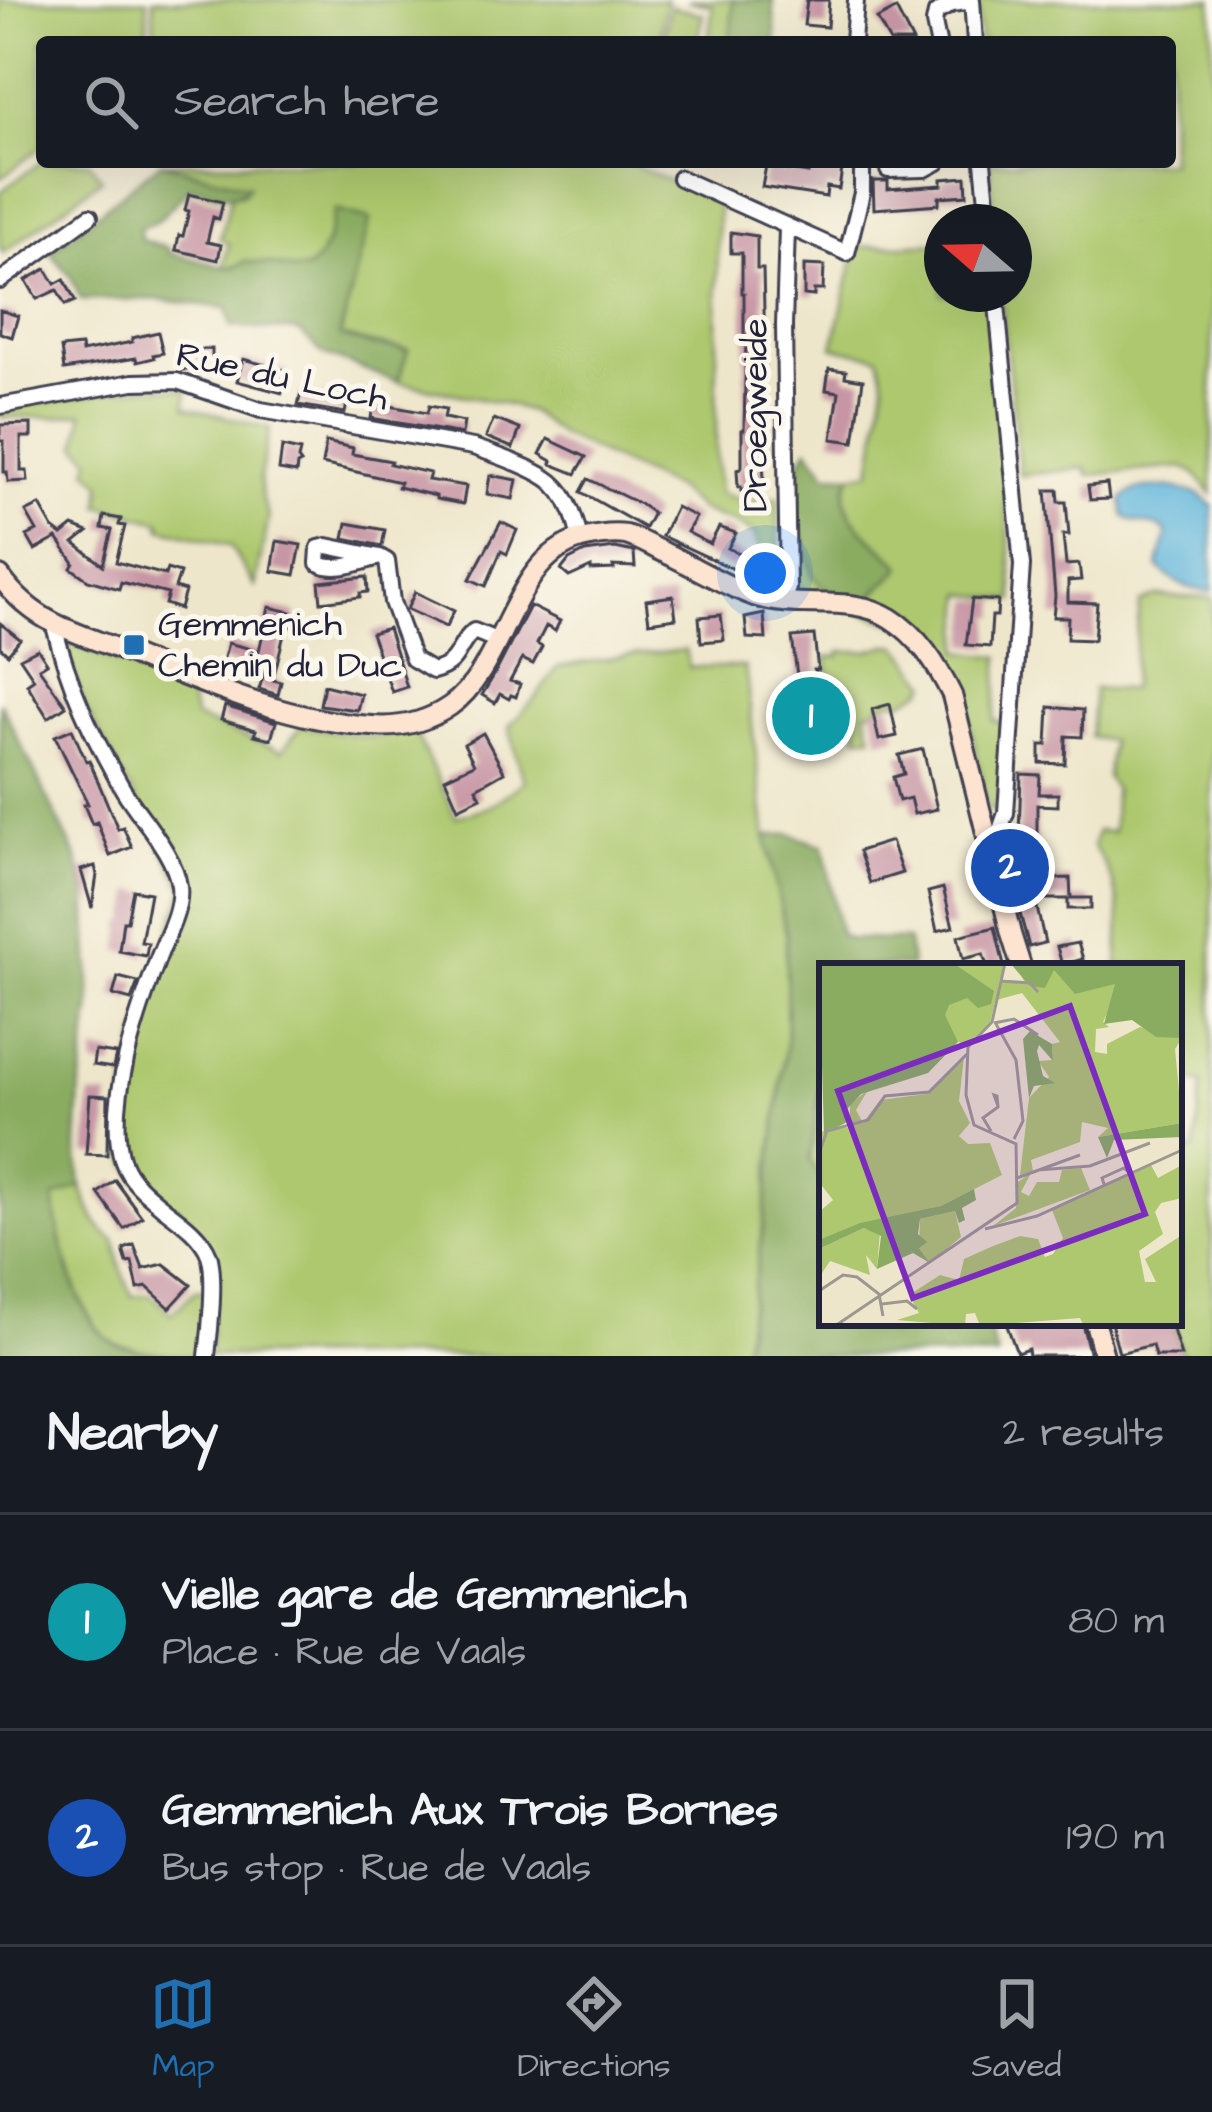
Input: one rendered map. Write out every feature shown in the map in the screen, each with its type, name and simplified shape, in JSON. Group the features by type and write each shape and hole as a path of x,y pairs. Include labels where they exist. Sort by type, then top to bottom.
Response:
{"main road":[{"path":"0,575 22,602 53,622 190,679 309,716 374,727 416,723 434,716 476,682 539,568 580,539 626,535 750,594 875,611 918,642 952,695 1021,963"},
{"path":"1096,1326 1104,1356"}],"street":[{"path":"854,36 856,0"},
{"path":"937,36 936,13 972,0 975,36"},
{"path":"680,178 848,253 862,193 862,168"},
{"path":"888,170 927,168"},
{"path":"984,168 987,204"},
{"path":"0,280 90,216"},
{"name":"Droegweide","path":"783,601 788,588 787,228"},
{"path":"991,855 1006,813 1022,580 998,312"},
{"name":"Rue du Loch","path":"0,406 134,382 177,381 261,410 473,447 555,484 574,516 580,539"},
{"path":"380,557 389,566 392,602 413,659 434,670 444,668 456,658 468,634 498,641"},
{"path":"53,622 79,708 160,845 179,888 174,917 134,1028 121,1096 119,1139 124,1165 135,1183 192,1232 210,1256 207,1356"}],"green space":[{"path":"0,0 147,0 147,36 36,36 36,151 0,179"},
{"path":"153,0 667,0 660,36 154,36"},
{"path":"687,0 733,0 730,36 709,36 713,6"},
{"path":"733,0 773,0 776,36 730,36"},
{"path":"977,0 1212,0 1212,494 1193,472 1182,467 1088,475 1086,468 1020,475 1003,312 1032,312 1032,204 994,204 990,168 1176,168 1176,36 980,36"},
{"path":"671,7 703,14 698,36 664,36"},
{"path":"36,165 94,168 102,179 3,253 0,192"},
{"path":"154,168 179,168 249,186 229,195 191,187 156,222 140,228 141,240 223,267 244,262 308,269 327,242 335,210 370,219 340,336 408,350 398,382 323,354 299,331 231,327 227,308 154,299 81,300 71,277 50,252"},
{"path":"180,168 640,168 718,203 719,493 740,500 778,498 779,574 769,585 759,583 763,558 755,535 702,511 676,489 559,434 529,411 398,382 407,350 340,337 369,219 336,211 324,250 303,270 267,264 223,267 229,243 220,239 231,196 244,193 235,182"},
{"path":"924,244 924,312 990,312 1014,600 964,594 960,651 1000,657 994,721 1003,723 1003,769 992,812 957,685 932,644 902,626 803,592 794,575 791,512 815,574 831,591 870,602 901,566 859,525 846,502 852,475 871,471 885,383 879,357 833,347 856,247"},
{"path":"140,387 187,389 186,407 270,428 260,477 269,517 255,586 230,546 100,506 102,483 88,470 91,459 78,445 83,413 0,417 0,409"},
{"path":"808,448 827,474 852,475 846,489 851,514 901,566 870,602 827,589 811,570 801,529 791,512 791,479"},
{"path":"1155,596 1212,598 1212,1356 1183,1356 1174,1326 1182,1326 1182,1152 1195,1150 1202,1084 1182,1078 1182,963 1118,963 1115,890 1093,846 1097,831 1113,832 1114,790 1107,777 1111,741 1090,737 1094,689 1131,689 1140,603"},
{"path":"64,641 193,691 195,718 282,751 301,726 372,737 415,732 456,817 489,807 524,782 509,726 558,667 685,650 689,667 745,667 766,836 786,934 787,1036 742,1356 210,1356 213,1253 141,1182 126,1158 122,1132 131,1063 184,888 84,705"},
{"path":"899,646 928,683 902,702 879,704 866,712 872,736 858,736 854,705 847,709 848,719 834,721 827,657"},
{"path":"0,702 77,858 86,894 91,1004 80,1090 81,1186 54,1198 65,1257 81,1302 104,1336 125,1347 176,1356 0,1356"},
{"path":"789,834 824,846 840,935 908,940 911,963 819,963 819,1092 810,1160 819,1175 819,1326 988,1326 997,1356 742,1356 787,1036 786,934 766,836"},
{"path":"819,1092 819,1175 810,1161"},
{"path":"81,1186 98,1224 115,1240 132,1296 149,1294 172,1314 195,1291 208,1291 205,1356 131,1349 112,1342 89,1316 71,1276 54,1197"}],"water":[{"path":"1168,487 1199,494 1212,505 1212,592 1182,585 1164,573 1158,567 1167,532 1124,516 1122,500 1127,495"}],"building":[{"path":"807,0 829,0 827,27 804,25"},
{"path":"896,9 910,36 887,36 877,19"},
{"path":"766,168 808,173 809,168 842,169 839,189 827,187 826,197 762,187"},
{"path":"966,177 967,195 939,197 939,204 874,209 873,181 888,181 888,189 942,185 942,179"},
{"path":"189,194 223,202 219,219 213,217 207,242 221,245 218,260 176,250 189,211 185,210"},
{"path":"731,232 757,236 757,269 763,269 762,429 768,429 768,446 760,490 738,487 746,335 742,253 731,253"},
{"path":"804,265 824,266 823,290 814,290 814,296 804,295"},
{"path":"46,269 55,284 64,279 75,301 65,305 57,290 37,299 26,280"},
{"path":"0,310 18,316 12,337 0,333"},
{"path":"158,332 163,353 154,358 64,370 61,348 81,346 82,352"},
{"path":"212,349 212,369 182,370 181,350"},
{"path":"243,359 288,371 282,393 237,381"},
{"path":"829,369 863,380 854,442 832,439 839,392 826,390"},
{"path":"301,393 348,399 345,413 298,405"},
{"path":"374,403 427,413 429,406 446,409 444,418 464,422 462,434 371,418"},
{"path":"494,419 520,429 513,448 486,437"},
{"path":"31,424 31,437 21,437 21,471 27,471 28,481 8,482 0,425"},
{"path":"548,439 586,457 576,474 540,454"},
{"path":"326,442 353,448 352,454 430,473 428,480 466,486 463,504 398,487 400,482 322,464"},
{"path":"282,447 300,451 296,473 279,470"},
{"path":"490,475 517,480 513,499 487,494"},
{"path":"588,479 653,513 645,528 581,492"},
{"path":"1107,484 1109,499 1090,500 1088,486"},
{"path":"1046,490 1058,490 1059,502 1066,502 1066,565 1079,564 1081,580 1068,581 1068,602 1097,603 1094,640 1067,639 1068,617 1053,617"},
{"path":"40,505 62,535 73,526 88,532 74,543 103,565 112,530 102,528 104,516 121,519 119,525 125,526 116,562 165,575 167,569 180,573 175,588 185,591 180,609 165,604 168,594 121,582 119,589 88,580 71,568 74,563 57,538 35,550 27,536 37,531 26,512"},
{"path":"676,507 696,517 687,532 710,544 719,527 736,533 728,548 746,557 738,571 662,536"},
{"path":"501,522 517,530 507,554 501,551 486,586 470,579"},
{"path":"347,523 385,530 382,546 344,538"},
{"path":"277,541 301,545 295,575 272,571"},
{"path":"615,548 634,552 635,567 591,567 569,577 561,570 585,552"},
{"path":"367,577 368,592 360,597 321,602 319,582"},
{"path":"415,592 454,611 446,627 407,609"},
{"path":"673,596 676,618 649,622 646,600"},
{"path":"972,599 998,601 990,647 966,645"},
{"path":"530,606 560,621 555,631 546,626 533,664 522,659 510,681 520,684 516,697 500,694 495,703 482,695"},
{"path":"269,607 296,613 292,627 286,626 273,680 281,682 278,695 259,689 268,662 246,658 244,666 223,661 228,643 259,651"},
{"path":"764,614 766,639 747,638 745,618"},
{"path":"721,615 724,640 701,642 699,617"},
{"path":"0,623 20,639 8,654 0,647"},
{"path":"388,628 407,687 392,692 371,633"},
{"path":"814,635 822,750 807,752 792,637"},
{"path":"38,649 47,663 39,668 66,706 48,718 27,684 34,679 20,658"},
{"path":"324,685 361,694 357,710 320,705"},
{"path":"890,704 897,736 879,740 872,709"},
{"path":"225,706 276,722 271,739 221,720"},
{"path":"1049,707 1083,710 1082,737 1066,736 1065,764 1040,763 1040,745 1047,745"},
{"path":"72,729 118,829 123,827 132,847 110,856 55,736"},
{"path":"483,733 504,772 476,788 481,797 458,808 445,778 474,764 464,744"},
{"path":"923,749 937,809 914,814 910,798 899,801 893,777 904,774 899,755"},
{"path":"1021,774 1040,775 1039,794 1058,794 1058,806 1037,805 1037,879 1070,878 1071,898 1091,898 1091,909 1068,909 1068,899 1035,899 1045,943 1029,947 1012,867 1018,866"},
{"path":"891,841 902,873 870,883 859,851"},
{"path":"95,866 97,875 92,908 81,870"},
{"path":"943,888 953,927 937,931 928,892"},
{"path":"133,890 150,893 141,942 148,943 146,956 119,951"},
{"path":"995,927 1003,963 986,963 983,954 963,959 958,936"},
{"path":"1078,943 1083,959 1061,963 1057,947"},
{"path":"118,977 138,982 131,1000 113,995"},
{"path":"95,1051 116,1054 113,1068 93,1065"},
{"path":"90,1095 108,1096 107,1155 86,1154"},
{"path":"115,1180 142,1217 124,1229 98,1193"},
{"path":"134,1245 143,1269 164,1264 191,1285 170,1308 147,1287 138,1289 132,1262 127,1263 124,1253"},
{"path":"1007,1326 1083,1326 1090,1356 1029,1356 1028,1349 1017,1353"},
{"path":"1112,1326 1172,1326 1181,1356 1155,1356 1152,1345 1119,1353"}],"place":[{"name":"Gemmenich Chemin du Duc","path":"134,645"},
{"name":"Vielle gare de Gemmenich","path":"811,716"},
{"name":"Gemmenich Aux Trois Bornes","path":"1010,868"}]}
